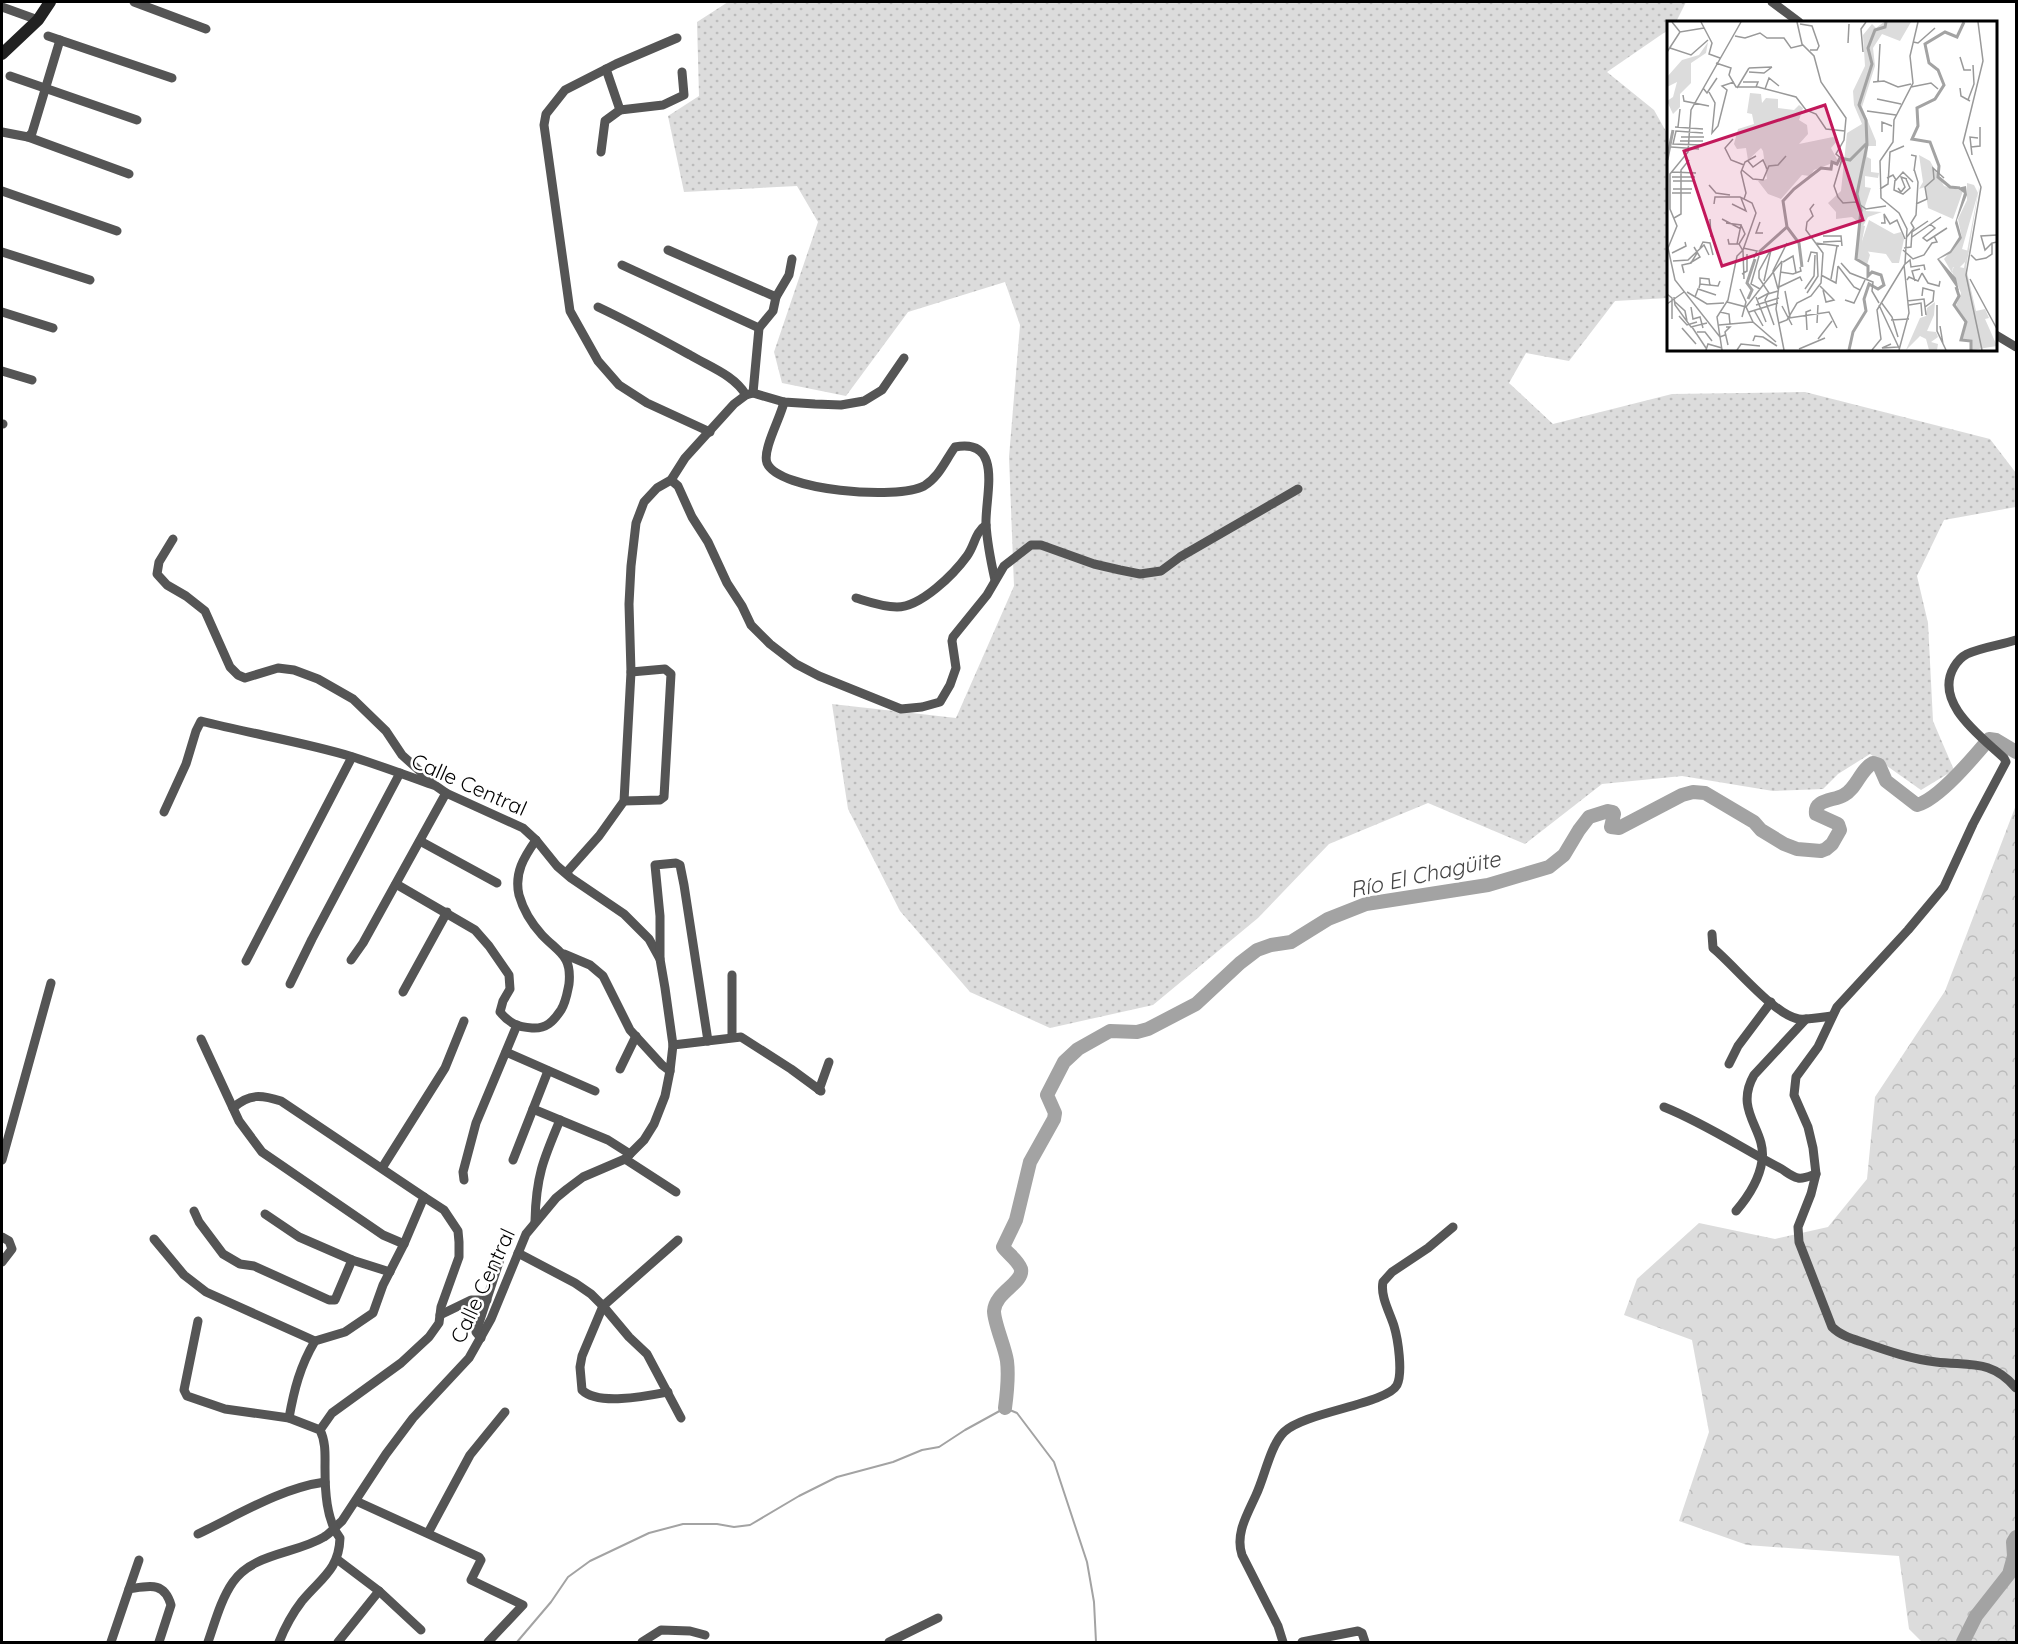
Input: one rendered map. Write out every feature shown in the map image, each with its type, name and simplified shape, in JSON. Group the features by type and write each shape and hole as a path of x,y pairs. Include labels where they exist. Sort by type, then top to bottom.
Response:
{"main road":[{"path":"2,54 38,20 50,2"}],"street":[{"path":"134,2 206,29"},
{"path":"1772,2 1797,21"},
{"path":"2,7 38,20"},
{"path":"48,36 172,78"},
{"path":"677,38 565,90 546,114 544,125 570,311 598,361 619,385 647,403 710,432"},
{"path":"28,137 32,133 60,40"},
{"path":"606,69 620,110"},
{"path":"601,152 605,121 620,110 663,105 684,95 682,72"},
{"path":"10,76 137,120"},
{"path":"4,130 129,174"},
{"path":"2,191 117,231"},
{"path":"668,250 776,297"},
{"path":"2,252 90,280"},
{"path":"566,873 599,836 624,801 631,672 629,604 636,523 644,502 657,488 671,480 685,458 735,404 750,394 759,328 773,311 776,297 789,275 792,260"},
{"path":"622,265 759,328"},
{"path":"598,307 640,327 725,374 750,394 784,402 841,405 864,401 882,390 904,358"},
{"path":"2,312 53,328"},
{"path":"1997,336 2016,347"},
{"path":"2,371 32,380"},
{"path":"784,402 778,424 766,452 767,462 772,470 822,488 874,493 910,492 925,485 938,474 955,447 975,447 983,453 988,466 986,525 995,580"},
{"path":"671,480 678,486 692,517 708,542 727,583 751,624 770,644 796,664 901,709 940,702 950,685 956,668 953,637 987,596 1004,566 1031,545 1041,545 1094,564 1120,570 1140,574 1161,571 1180,557 1298,489"},
{"path":"856,598 899,607 924,597 947,578 968,555 981,528 986,525"},
{"path":"173,539 159,562 158,574 167,585 205,611 230,667 238,675 245,678 278,668 294,670 318,679 353,699 386,731 402,755 436,786"},
{"path":"2016,640 1967,654 1959,660 1950,674 1950,692 1954,705 1986,742 2004,758 2005,765 1988,794 1944,887 1908,930 1855,986 1832,1016 1818,1047 1796,1077 1793,1089 1808,1128 1816,1174 1798,1231 1799,1242 1832,1327 1843,1335 1903,1356 1937,1362 1981,1365 2005,1378 2016,1388"},
{"path":"624,801 660,800 664,797 669,718 671,674 666,669 631,672"},
{"name":"Calle Central","path":"164,812 186,764 201,721 352,757 436,786 446,793 510,820 523,828 557,866 609,902 639,928 649,939 660,959 673,1045 665,1096 654,1124 644,1140 628,1156 583,1177 556,1198 535,1222 526,1234 491,1319 469,1358 413,1418 334,1529 325,1536 282,1554 257,1561 243,1570 225,1596 208,1642"},
{"path":"246,961 352,757"},
{"path":"290,984 400,773"},
{"path":"351,960 363,943 446,793"},
{"path":"536,840 523,858 518,875 519,895 530,919 542,934 564,954 590,965 603,976 616,1006 636,1036 670,1071"},
{"path":"420,841 497,884"},
{"path":"660,959 660,916 655,865 676,863 680,865 684,885 708,1041"},
{"path":"396,884 475,930 489,946 509,975 510,989 500,1012 510,1023 542,1028 553,1021 565,1003 568,987 569,964 564,954"},
{"path":"403,992 447,912"},
{"path":"1712,934 1713,948 1771,1002 1798,1019 1832,1016"},
{"path":"732,975 732,1037"},
{"path":"2,1160 51,983"},
{"path":"1729,1064 1738,1046 1771,1002"},
{"path":"1736,1211 1757,1181 1763,1160 1761,1144 1747,1107 1748,1085 1754,1075 1806,1019"},
{"path":"382,1168 445,1068 465,1021"},
{"path":"464,1180 463,1172 476,1123 517,1025"},
{"path":"620,1069 636,1036"},
{"path":"673,1045 741,1037 820,1091 829,1062"},
{"path":"201,1039 233,1108 251,1140 262,1152 383,1236 404,1244"},
{"path":"506,1052 595,1091"},
{"path":"513,1160 548,1071"},
{"path":"233,1108 254,1095 281,1101 444,1210 458,1231 459,1257 441,1306 439,1323 401,1363 332,1413 320,1430"},
{"path":"1664,1107 1692,1118 1790,1175 1802,1179 1816,1174"},
{"path":"533,1108 608,1140 676,1192"},
{"path":"535,1222 540,1168 560,1120"},
{"path":"154,1239 184,1275 206,1292 315,1341 345,1332 373,1313 424,1197"},
{"path":"194,1211 199,1222 223,1254 240,1264 254,1266 329,1300 335,1300 352,1260"},
{"path":"265,1214 299,1237 352,1260 390,1272"},
{"path":"1283,1642 1278,1626 1238,1543 1240,1532 1263,1481 1276,1442 1287,1429 1310,1419 1378,1397 1395,1388 1398,1381 1399,1362 1397,1343 1383,1282 1392,1272 1428,1248 1453,1227"},
{"path":"2,1237 9,1241 12,1249 2,1263"},
{"path":"668,1392 632,1398 596,1397 582,1390 580,1367 582,1356 603,1306 678,1240"},
{"path":"518,1252 575,1282 603,1306 647,1354 681,1418"},
{"path":"481,1338 476,1332 501,1256"},
{"path":"440,1315 471,1300 487,1300"},
{"path":"198,1321 184,1390 187,1396 225,1408 289,1418 320,1430 324,1438 325,1482 334,1529 340,1538 338,1560 323,1581 312,1590 293,1613 279,1642"},
{"path":"289,1418 296,1382 305,1357 315,1341"},
{"path":"428,1533 470,1455 505,1412"},
{"path":"198,1534 276,1497 308,1484 325,1482"},
{"path":"356,1501 479,1557 481,1560 471,1580 523,1605 488,1642"},
{"path":"111,1642 139,1560"},
{"path":"338,1560 379,1591 421,1630"},
{"path":"129,1588 158,1587 169,1598 171,1605 159,1642"},
{"path":"338,1642 379,1591"},
{"path":"889,1642 938,1618"},
{"path":"642,1642 661,1630 690,1631 707,1639"},
{"path":"1302,1642 1358,1630 1362,1633 1365,1642"}],"green space":[{"path":"728,2 1686,2 1676,21 1667,21 1667,31 1607,72 1654,110 1667,133 1667,298 1615,301 1569,361 1526,353 1509,383 1553,424 1672,394 1805,392 1990,439 2016,473 2016,507 1944,520 1917,576 1928,623 1933,721 1954,770 1921,790 1870,754 1838,774 1823,789 1773,791 1682,776 1602,784 1525,844 1428,803 1329,844 1258,918 1153,1005 1050,1028 970,992 900,911 848,809 832,704 956,718 1014,586 1009,457 1020,325 1005,282 908,312 846,396 782,383 774,352 818,222 797,186 684,192 668,116 699,96 697,22"},
{"path":"2016,805 2016,1642 1922,1642 1909,1629 1899,1556 1747,1545 1679,1521 1709,1432 1692,1340 1624,1315 1637,1279 1699,1223 1775,1239 1828,1227 1867,1179 1875,1097 1945,991"}],"waterway":[{"name":"Río El Chagüite","path":"1005,1408 1007,1361 994,1311 999,1298 1018,1279 1021,1269 1003,1247 1016,1220 1030,1162 1054,1119 1055,1113 1047,1095 1064,1062 1078,1049 1110,1031 1137,1032 1148,1029 1196,1004 1257,950 1291,942 1328,919 1366,904 1488,885 1549,867 1564,855 1589,817 1608,811 1613,812 1611,827 1619,828 1682,795 1693,792 1705,793 1754,822 1761,830 1784,844 1797,849 1821,851 1832,844 1840,830 1838,824 1816,814 1816,809 1821,803 1848,792 1873,763 1879,765 1886,781 1917,805 1935,795 1945,786 1989,739 1996,740 2016,752"},
{"path":"517,1642 551,1602 568,1577 590,1561 649,1533 683,1524 717,1524 734,1527 750,1525 837,1477 893,1462 922,1450 939,1447 1005,1408 1017,1413 1054,1462 1087,1562 1094,1602 1096,1642"},
{"path":"1963,1642 1976,1616 2009,1574 2014,1556 2013,1542 2016,1537"}]}
